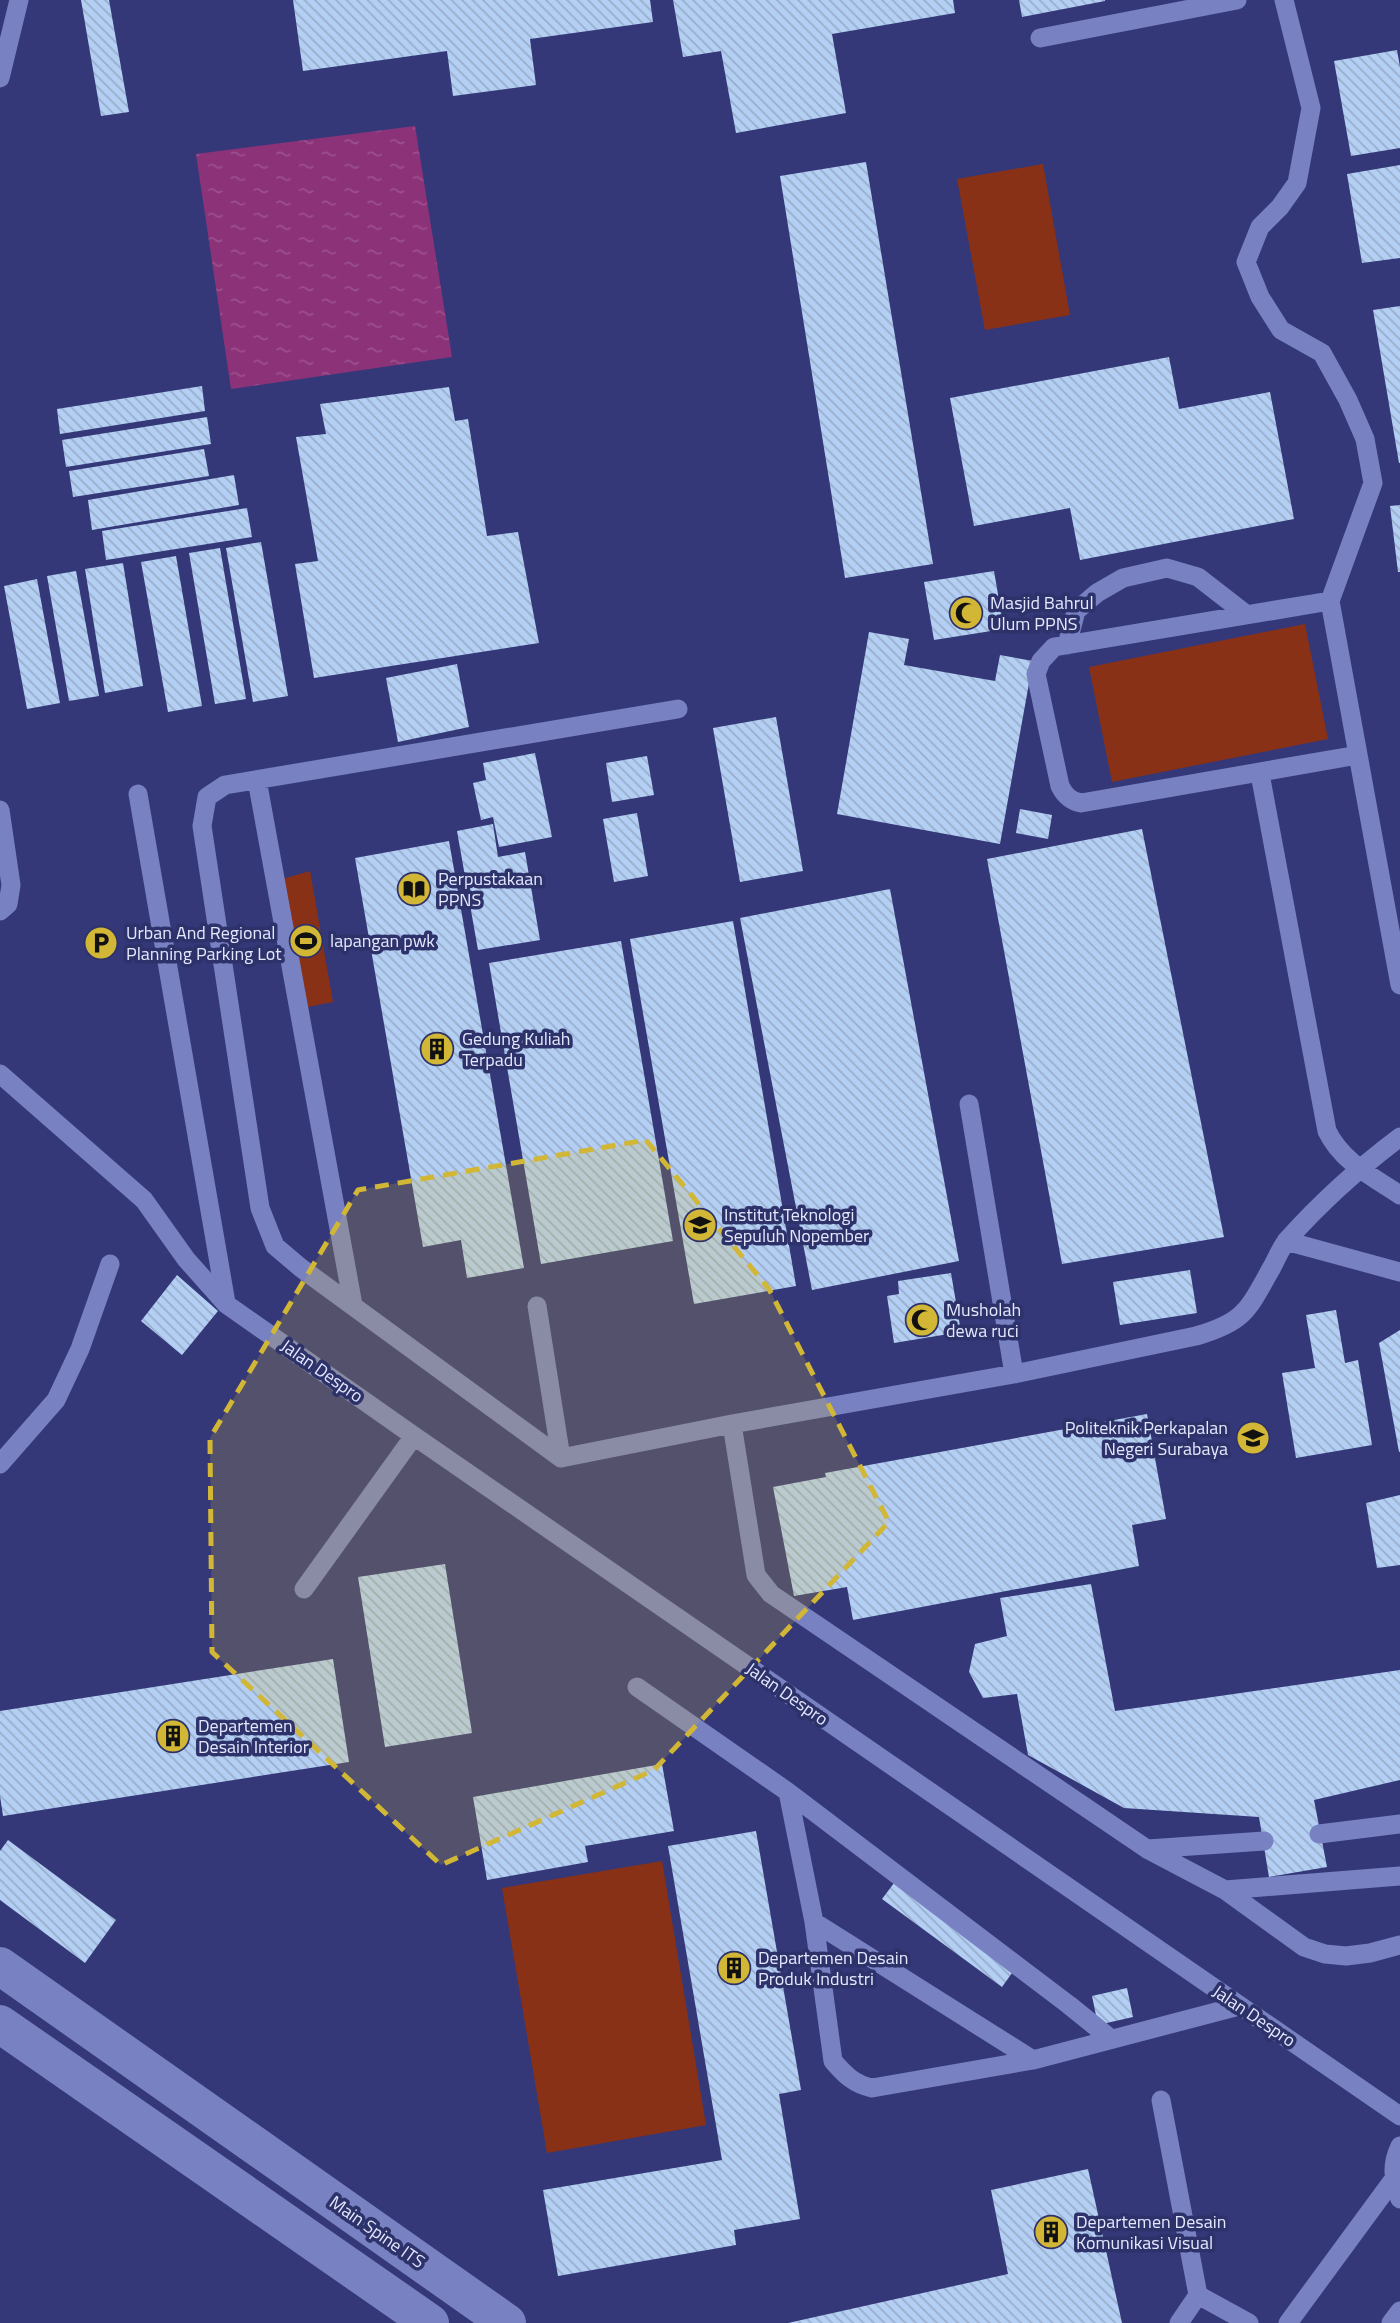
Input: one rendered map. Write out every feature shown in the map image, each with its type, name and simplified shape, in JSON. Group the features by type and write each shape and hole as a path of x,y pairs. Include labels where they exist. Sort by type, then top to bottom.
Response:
{"street":[{"name":"Main Spine ITS","path":"0,1966 507,2323"},
{"path":"0,2024 430,2323"},
{"path":"225,2181 247,2141"}],"lane":[{"path":"0,78 19,0"},
{"path":"1040,38 1237,0"},
{"path":"1284,0 1311,108 1297,183 1280,207 1260,227 1247,262 1260,297 1281,330 1322,353 1348,400 1365,439 1373,483 1330,601 1400,985"},
{"path":"1067,645 1076,611 1097,593 1123,578 1167,568 1198,577 1247,615"},
{"path":"1330,601 1054,647 1041,661 1036,674 1060,786 1071,800 1082,803 1358,755"},
{"path":"678,709 225,785 207,797 202,826 260,1208 275,1246 301,1268 561,1458 732,1424 1014,1374 1221,1329 1239,1319 1252,1304 1286,1241 1359,1167 1400,1137"},
{"path":"1260,774 1327,1131 1339,1152 1400,1195"},
{"path":"257,780 353,1306"},
{"path":"138,794 226,1304"},
{"path":"0,810 11,885 8,904 0,911"},
{"name":"Jalan Despro","path":"0,1074 144,1199 186,1259 226,1304 1400,2116"},
{"path":"969,1104 1014,1374"},
{"path":"1286,1241 1400,1272"},
{"path":"0,1464 56,1400 80,1349 110,1264"},
{"path":"537,1306 561,1458"},
{"path":"732,1424 756,1575 771,1594 1147,1849 1225,1890 1304,1947 1325,1954 1346,1956 1370,1954 1400,1945"},
{"path":"304,1589 414,1436"},
{"path":"637,1687 788,1792 1111,2039"},
{"path":"788,1792 814,1922 833,2061 848,2079 860,2085 873,2088 1033,2060 1239,2006"},
{"path":"1319,1833 1400,1824"},
{"path":"1147,1849 1264,1841"},
{"path":"1225,1890 1400,1876"},
{"path":"814,1922 1033,2060"},
{"path":"1161,2100 1198,2295 1179,2323"},
{"path":"1400,2146 1394,2160 1393,2180 1400,2199"},
{"path":"1287,2323 1393,2180"},
{"path":"1198,2295 1249,2323"},
{"path":"1391,2323 1400,2311"}],"highlighted area":[{"path":"646,1140 769,1289 889,1522 654,1770 441,1865 212,1652 210,1438 358,1190"}],"shaded area":[{"name":"Institut Teknologi Sepuluh Nopember","path":"0,0 1400,0 1400,2323 0,2323"},
{"path":"1043,164 1070,315 985,330 957,179"},
{"path":"1305,624 1328,739 1112,782 1089,667"},
{"name":"lapangan pwk","path":"310,871 333,1002 302,1008 279,880"},
{"path":"662,1861 706,2125 547,2153 502,1888"}],"water":[{"path":"415,126 452,357 231,389 196,154"}],"building":[{"path":"81,0 109,0 129,112 101,116"},
{"path":"293,0 650,0 653,22 530,39 536,85 453,96 447,51 303,71"},
{"path":"673,0 953,0 955,13 832,34 846,113 736,133 721,51 683,57"},
{"path":"1019,0 1105,0 1105,1 1022,17"},
{"path":"1397,50 1400,67 1400,148 1351,156 1334,61"},
{"path":"866,162 933,564 845,578 780,176"},
{"path":"1400,165 1400,258 1362,263 1347,174"},
{"path":"1400,306 1400,463 1399,463 1373,310"},
{"path":"1169,357 1179,409 1270,392 1294,519 1080,560 1070,508 974,526 950,398"},
{"path":"202,386 205,411 60,434 57,409"},
{"path":"449,387 455,421 468,419 487,536 518,532 539,643 314,678 295,564 318,561 296,437 326,434 320,404"},
{"path":"207,417 211,444 66,467 62,440"},
{"path":"204,449 209,476 73,497 69,471"},
{"path":"234,475 239,505 92,530 88,500"},
{"path":"1400,505 1400,572 1398,572 1390,506"},
{"path":"247,508 252,537 106,560 102,531"},
{"path":"261,542 288,696 253,702 226,548"},
{"path":"220,548 246,699 215,704 189,553"},
{"path":"176,556 202,706 168,712 141,562"},
{"path":"123,563 143,686 105,693 85,569"},
{"path":"76,571 99,696 69,701 47,576"},
{"path":"994,571 1004,629 934,640 924,582"},
{"path":"37,579 60,703 27,709 4,586"},
{"path":"869,632 909,639 904,665 995,681 1000,655 1033,661 1000,844 837,814"},
{"path":"457,664 469,727 398,742 386,678"},
{"path":"776,717 803,871 740,882 713,728"},
{"path":"535,753 552,837 499,847 493,817 481,820 473,783 486,780 483,763"},
{"path":"647,756 654,795 612,802 606,763"},
{"path":"1020,809 1052,815 1048,839 1016,833"},
{"path":"637,813 648,876 614,882 603,819"},
{"path":"493,824 498,857 525,852 540,940 478,950 457,831"},
{"path":"1142,829 1224,1237 1062,1264 987,859"},
{"name":"Gedung Kuliah Terpadu","path":"449,841 524,1268 467,1278 461,1240 423,1247 355,858"},
{"path":"890,889 959,1261 812,1290 740,918"},
{"path":"733,921 796,1286 694,1304 630,939"},
{"path":"621,941 673,1241 541,1264 489,963"},
{"path":"1190,1270 1197,1313 1120,1325 1113,1282"},
{"path":"951,1273 961,1332 894,1343 887,1296 899,1294 898,1281"},
{"path":"177,1275 218,1311 182,1355 141,1321"},
{"path":"1336,1310 1345,1363 1358,1360 1372,1445 1296,1458 1282,1373 1315,1368 1306,1315"},
{"path":"1400,1330 1400,1452 1399,1452 1379,1343"},
{"path":"1147,1414 1166,1519 1132,1525 1139,1566 853,1620 847,1587 794,1596 773,1487 826,1477 825,1473"},
{"path":"1400,1495 1400,1565 1377,1568 1366,1503"},
{"path":"445,1564 472,1733 385,1747 358,1577"},
{"path":"1091,1584 1115,1711 1400,1670 1400,1780 1314,1800 1327,1867 1269,1877 1259,1817 1124,1808 1028,1755 1017,1694 983,1698 969,1672 975,1644 1007,1636 1000,1598"},
{"name":"Departemen Desain Interior","path":"333,1659 349,1762 3,1816 0,1796 0,1711"},
{"path":"662,1764 674,1831 585,1846 588,1862 487,1880 473,1797"},
{"name":"Departemen Desain Produk Industri","path":"756,1831 801,2090 779,2094 800,2219 734,2230 736,2245 558,2276 543,2190 722,2160 668,1846"},
{"path":"8,1840 116,1920 85,1963 0,1900 0,1851"},
{"path":"897,1879 1017,1966 1002,1987 882,1899"},
{"path":"1127,1988 1133,2017 1098,2025 1092,1996"},
{"name":"Departemen Desain Komunikasi Visual","path":"1088,2169 1122,2323 788,2323 1008,2274 991,2190"}],"place":[{"name":"Masjid Bahrul Ulum PPNS","path":"966,613"},
{"name":"Perpustakaan PPNS","path":"414,889"},
{"name":"lapangan pwk","path":"306,941"},
{"name":"Urban And Regional Planning Parking Lot","path":"101,943"},
{"name":"Gedung Kuliah Terpadu","path":"437,1049"},
{"name":"Institut Teknologi Sepuluh Nopember","path":"700,1225"},
{"name":"Musholah dewa ruci","path":"922,1320"},
{"name":"Politeknik Perkapalan Negeri Surabaya","path":"1253,1438"},
{"name":"Departemen Desain Interior","path":"173,1736"},
{"name":"Departemen Desain Produk Industri","path":"734,1968"},
{"name":"Departemen Desain Komunikasi Visual","path":"1051,2232"}]}
